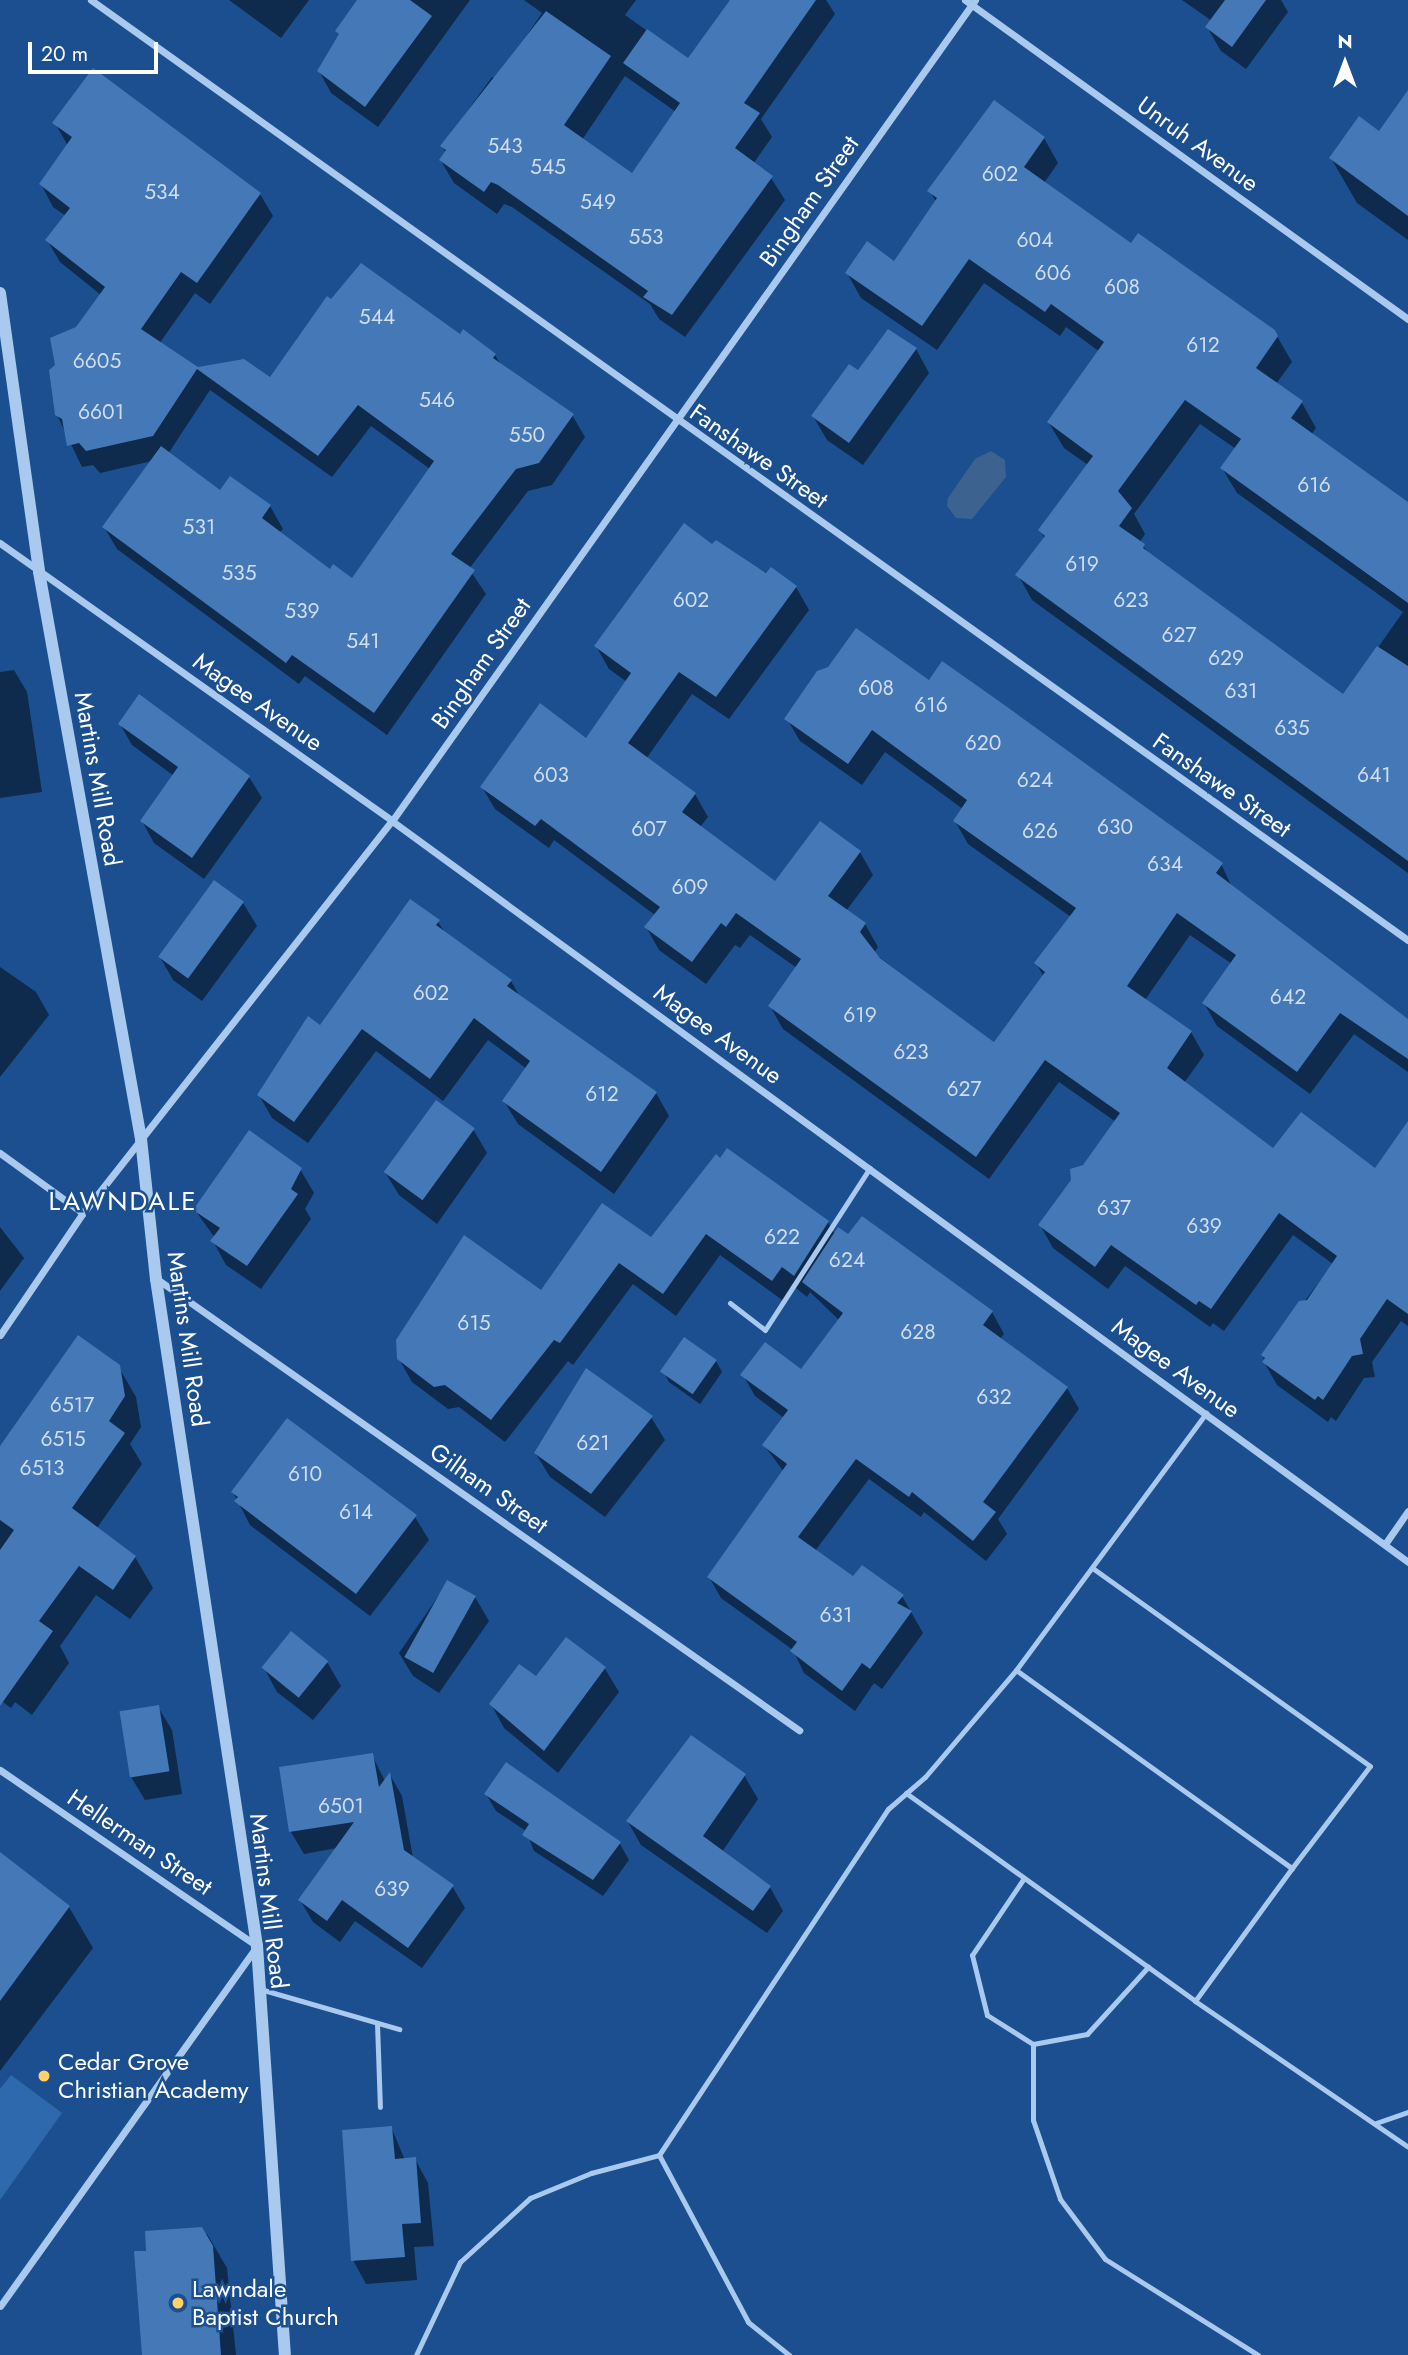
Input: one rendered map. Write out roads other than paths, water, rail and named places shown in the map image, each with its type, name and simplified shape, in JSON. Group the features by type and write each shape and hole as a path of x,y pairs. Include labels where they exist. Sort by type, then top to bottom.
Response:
{"street":[{"name":"Fanshawe Street","path":"91,0 676,421 1408,940"},
{"name":"Bingham Street","path":"0,1335 83,1213 392,821 971,2"},
{"name":"Unruh Avenue","path":"971,2 1408,319"},
{"name":"Martins Mill Road","path":"0,293 39,572 141,1139 156,1279 257,1946 285,2355"},
{"name":"Magee Avenue","path":"0,542 392,821 1408,1562"},
{"path":"0,1153 83,1213"},
{"name":"Gilham Street","path":"156,1279 800,1730"},
{"path":"1385,1544 1408,1511"},
{"name":"Hellerman Street","path":"0,1770 257,1946"},
{"path":"0,2306 257,1946"}],"lane":[{"path":"730,1303 765,1330 870,1168"},
{"path":"416,2355 460,2262 530,2198 592,2173 659,2155 888,1808 906,1793 1016,1670 1206,1413"},
{"path":"1091,1568 1370,1766 1195,2001"},
{"path":"1016,1670 1292,1868"},
{"path":"906,1793 1195,2001 1408,2147"},
{"path":"1024,1878 972,1955 987,2015 1033,2044 1087,2034 1148,1967"},
{"path":"260,1989 399,2029"},
{"path":"377,2023 380,2107"},
{"path":"1033,2044 1033,2120 1060,2199 1105,2259 1258,2355"},
{"path":"1376,2123 1408,2112"},
{"path":"659,2155 748,2322 789,2355"}],"place":[{"name":"Cedar Grove Christian Academy","path":"44,2076"},
{"name":"Lawndale Baptist Church","path":"178,2303"}],"district":[{"name":"LAWNDALE","path":"123,1202"}]}
